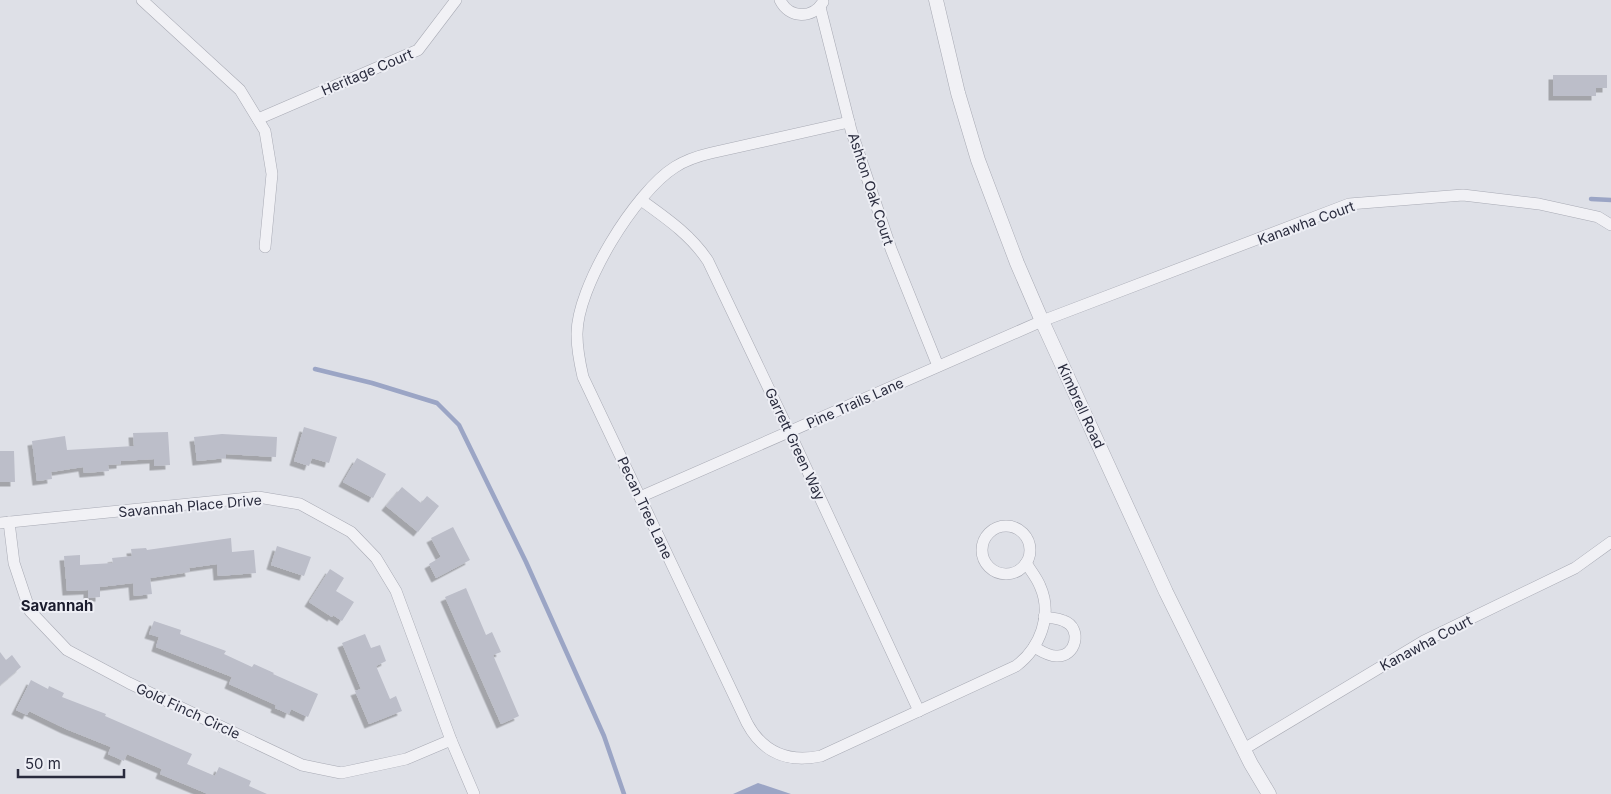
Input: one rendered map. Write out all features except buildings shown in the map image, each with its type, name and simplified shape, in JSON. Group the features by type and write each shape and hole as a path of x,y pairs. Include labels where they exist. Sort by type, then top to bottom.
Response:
{"street":[{"path":"142,0 240,90 265,130 272,174 265,247"},
{"name":"Heritage Court","path":"258,119 418,50 456,0"},
{"name":"Ashton Oak Court","path":"780,0 787,10 794,14 802,15 810,14 822,3 849,122 891,249 938,366"},
{"name":"Kimbrell Road","path":"936,0 958,92 978,160 1017,263 1166,592 1244,749 1270,794"},
{"name":"Pecan Tree Lane","path":"849,122 711,152 674,167 656,182 619,230 594,274 583,298 576,336 583,377 747,723 753,734 767,748 785,757 809,759 822,756 1016,666 1025,659 1034,647 1042,628 1045,600 1040,586 1026,563"},
{"name":"Kanawha Court","path":"1042,321 1349,204 1463,195 1539,204 1598,217 1611,225"},
{"name":"Garrett Green Way","path":"641,200 688,236 704,255 789,431 919,711"},
{"name":"Pine Trails Lane","path":"640,497 1042,321"},
{"name":"Savannah Place Drive","path":"5,523 258,498 300,504 351,532 376,558 396,591 451,740 474,794"},
{"name":"Gold Finch Circle","path":"5,523 14,563 30,612 67,650 129,683 302,765 341,773 406,759 451,740"},
{"path":"1003,526 1019,530 1029,542 1030,550 1026,563 1019,571 1012,574 996,572 985,562 982,555 982,547 985,540 995,529 1003,526"},
{"name":"Kanawha Court","path":"1244,749 1424,641 1575,568 1611,542"},
{"path":"1034,647 1049,655 1060,656 1066,654 1074,646 1076,640 1073,629 1064,621 1044,617"}],"water":[{"path":"758,783 791,794 733,794"}],"waterway":[{"path":"1591,199 1611,200"},
{"path":"315,369 372,383 437,403 459,425 526,562 604,736 624,794"}],"district":[{"name":"Savannah","path":"57,606"}]}
